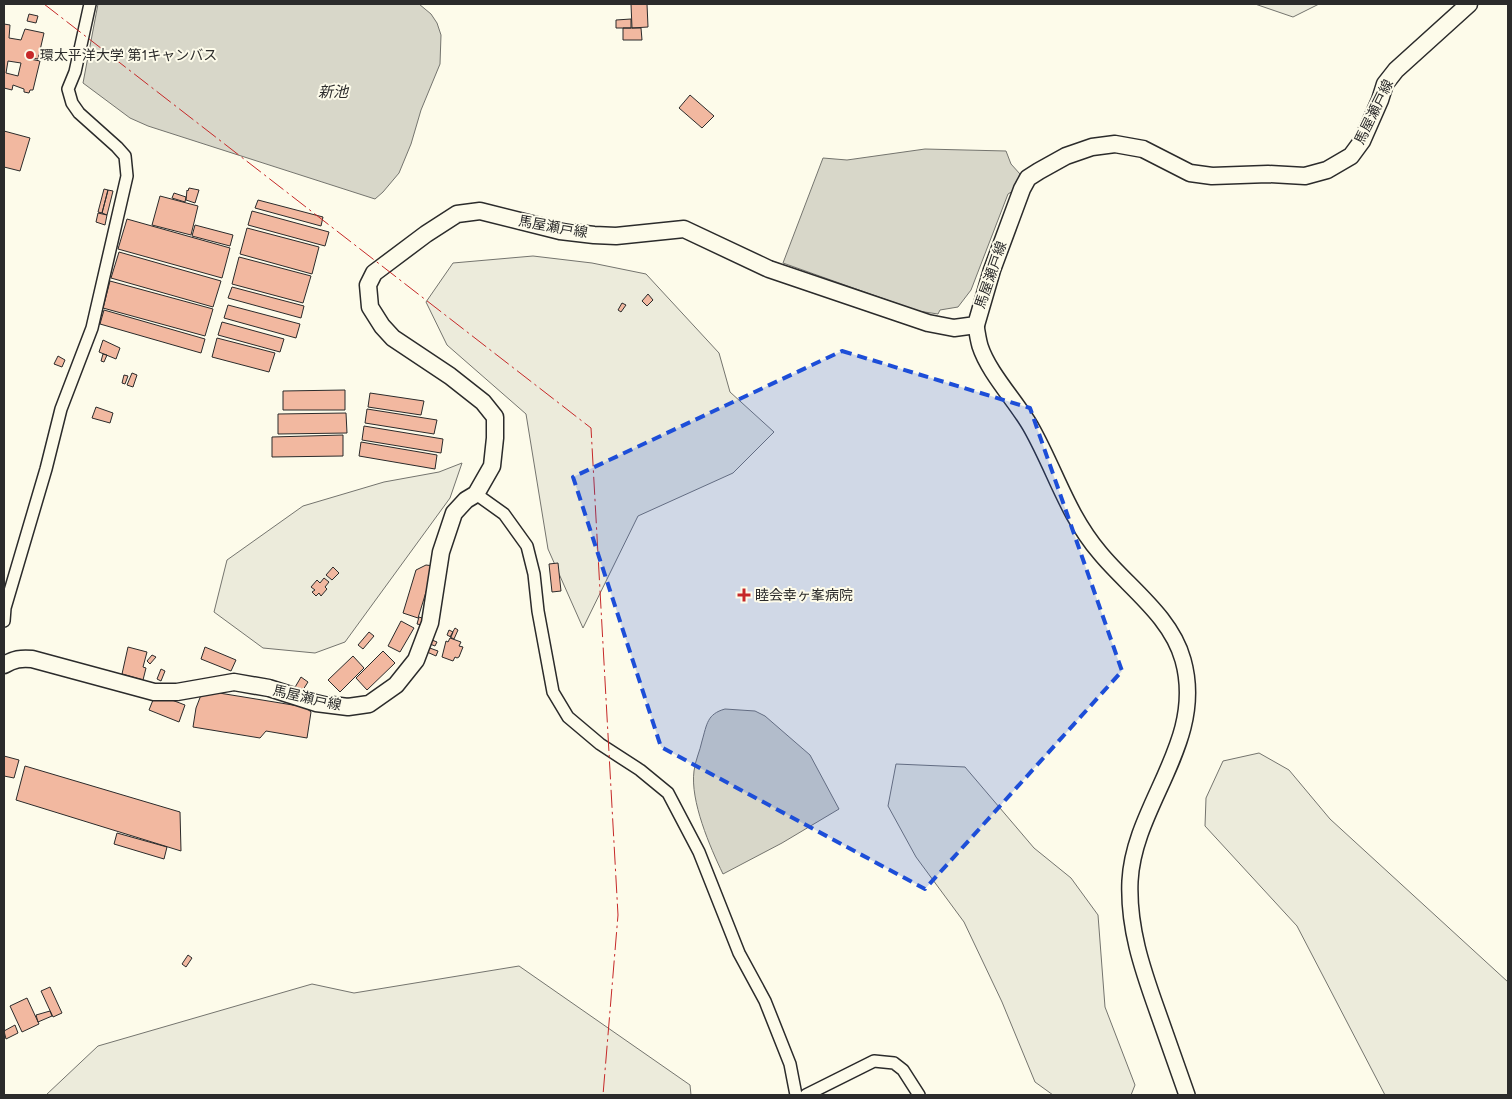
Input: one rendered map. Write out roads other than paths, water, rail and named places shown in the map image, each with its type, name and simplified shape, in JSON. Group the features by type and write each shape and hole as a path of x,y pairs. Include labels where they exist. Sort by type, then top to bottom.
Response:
{"main road":[{"name":"馬屋瀬戸線","path":"4,665 12,660 32,659 154,692 178,692 234,682 269,688 316,703 348,707 368,704 396,685 416,660 430,623 441,552 454,513 466,500 476,494 492,466 495,438 494,417 483,402 450,376 393,338 382,326 370,307 368,285 374,272 426,234 458,214 480,211 560,232 594,235 616,236 684,230 769,269 928,323 954,328 976,325 992,270 1022,189 1028,178 1066,156 1092,147 1116,144 1143,149 1190,173 1212,176 1268,174 1305,176 1327,170 1351,156 1362,141 1385,84 1396,70 1469,4"}],"street":[{"path":"4,621 5,608 43,479 61,409 92,328 127,176 125,156 79,113 72,103 68,89 75,72 90,4"},
{"path":"976,325 980,347 993,371 1018,405 1032,429 1066,502 1080,527 1100,553 1160,617 1183,658 1188,684 1188,699 1182,732 1136,849 1130,880 1134,940 1187,1095"},
{"path":"476,494 504,514 527,546 534,574 538,611 553,692 568,717 600,744 640,770 668,793 700,852 739,953 765,1001 790,1064 796,1095"},
{"path":"806,1095 874,1061 894,1062 904,1070 919,1095"}],"water":[{"name":"新池","path":"98,4 419,4 431,14 437,23 441,35 440,64 421,110 411,144 399,173 375,199 148,126 130,118 83,83"},
{"path":"925,149 1006,151 1011,164 1020,174 1013,191 1008,194 971,290 958,307 940,310 938,314 918,311 783,263 823,158 847,160"},
{"path":"725,709 755,711 765,716 810,755 839,809 782,843 723,874 712,851 698,810 695,796 694,771 709,720 719,711"}],"place":[{"name":"環太平洋大学 第1キャンバス","path":"30,55"},
{"name":"睦会幸ヶ峯病院","path":"744,595"}]}
